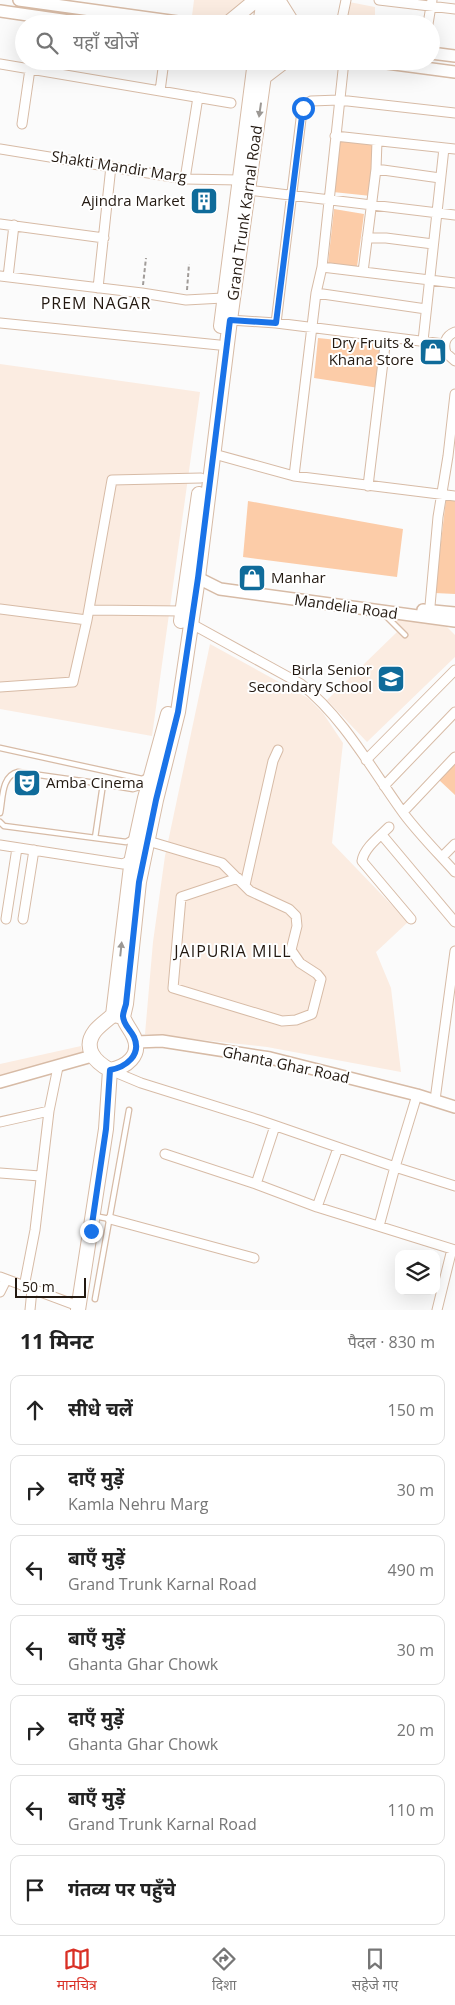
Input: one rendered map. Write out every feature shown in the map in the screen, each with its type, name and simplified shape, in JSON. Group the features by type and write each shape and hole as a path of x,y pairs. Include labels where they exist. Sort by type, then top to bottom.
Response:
{"main road":[{"path":"238,15 256,0"},
{"path":"262,15 264,0"},
{"path":"274,15 276,0"},
{"path":"276,0 287,15"},
{"name":"Grand Trunk Karnal Road","path":"118,1016 126,1004 139,882 138,859 150,779 169,711 187,617 214,454 258,71"},
{"name":"Grand Trunk Karnal Road","path":"193,578 201,478 219,345 223,298 244,185"},
{"name":"Grand Trunk Karnal Road","path":"142,839 156,800 178,712 187,617"},
{"path":"118,1016 136,1042 136,1050 130,1062 110,1070 92,1056 91,1038 96,1030 118,1016"},
{"path":"78,1308 106,1129 110,1070"}],"street":[{"path":"20,0 128,15"},
{"path":"343,15 346,0"},
{"path":"379,0 431,3 455,9"},
{"path":"0,11 28,15"},
{"path":"440,54 455,56"},
{"path":"0,64 15,66"},
{"path":"22,124 30,70"},
{"path":"36,70 231,103"},
{"path":"160,91 163,70"},
{"path":"294,476 316,293 322,267 343,70"},
{"path":"440,70 455,72"},
{"path":"185,179 198,97"},
{"path":"276,323 302,111 305,105 311,101 339,100 455,113"},
{"path":"335,136 455,149"},
{"path":"364,272 376,169 377,140"},
{"path":"423,341 444,148"},
{"name":"Shakti Mandir Marg","path":"0,149 185,179 244,185 291,195 455,215"},
{"path":"98,288 111,166"},
{"path":"376,169 440,178"},
{"path":"0,224 104,238"},
{"path":"14,225 4,276 142,292 186,300 223,298"},
{"path":"367,238 386,238 433,244"},
{"path":"322,267 455,283"},
{"path":"316,293 426,309"},
{"path":"230,320 276,323 444,344"},
{"path":"0,322 219,345"},
{"path":"455,332 448,336 444,344 446,353 455,361"},
{"path":"368,486 386,337"},
{"path":"429,614 438,518 451,456 455,394"},
{"path":"214,454 294,476 455,496"},
{"path":"0,687 73,682 89,610 112,480 201,478"},
{"name":"Mandelia Road","path":"193,578 220,589 382,612 429,614"},
{"name":"Mandelia Road","path":"193,578 221,585 429,614 454,620"},
{"path":"0,610 87,620"},
{"path":"89,610 187,617 308,690 345,731 403,812 455,872"},
{"path":"366,760 454,674"},
{"path":"384,786 455,712"},
{"path":"242,882 273,761 278,750"},
{"path":"403,812 455,757"},
{"path":"389,827 370,846 362,857 362,861 411,919"},
{"path":"382,835 455,922"},
{"path":"142,839 222,863 242,882 250,891 289,909 296,916 297,926 291,950 300,962 321,979 312,1014 296,1020 282,1021 173,988 180,898 242,882"},
{"path":"442,857 455,844"},
{"path":"0,845 123,864 138,859"},
{"path":"6,919 18,848"},
{"path":"23,919 34,850"},
{"path":"435,1100 455,951"},
{"name":"Ghanta Ghar Road","path":"136,1042 162,1042 270,1058 417,1095 455,1107"},
{"path":"0,1082 92,1056"},
{"path":"30,1310 28,1289 40,1176 49,1111 58,1067"},
{"path":"110,1070 141,1083 455,1186"},
{"path":"379,1226 417,1095"},
{"path":"0,1122 49,1111"},
{"path":"256,1184 275,1126"},
{"path":"317,1207 338,1148"},
{"path":"165,1154 256,1184 317,1207 454,1250 437,1310"},
{"path":"0,1173 40,1176"},
{"path":"110,1219 254,1258"},
{"path":"0,1292 3,1278 78,1308"}],"lane":[{"path":"382,612 405,635"},
{"path":"0,748 142,779 150,779"},
{"path":"0,814 6,782 12,774 18,772 134,789 150,779"},
{"path":"95,838 104,784"},
{"path":"0,822 4,826 126,842 142,839"},
{"path":"95,1299 129,1110"},
{"path":"93,1216 110,1219"}],"path":[{"path":"142,292 146,258"},
{"path":"186,300 190,264"}],"shaded area":[{"path":"194,0 249,0 231,15 192,15"},
{"path":"349,2 375,7 375,15 347,15"},
{"path":"338,139 376,142 371,196 333,192"},
{"path":"334,209 364,214 357,267 328,264"},
{"path":"318,338 386,345 379,388 314,378"},
{"path":"0,364 200,392 152,736 0,709"},
{"path":"446,499 455,500 455,594 435,593"},
{"path":"248,501 403,529 397,577 243,557"},
{"name":"Birla Senior Secondary School","path":"382,616 447,627 455,635 455,657 367,742 327,700 397,632"},
{"path":"210,644 308,698 323,713 343,743 332,843 408,922 376,952 391,988 401,1072 267,1047 145,1034 153,942 165,856"},
{"path":"455,763 455,795 439,780"},
{"path":"81,1046 85,1065 0,1085 0,1064"}],"place":[{"name":"Ajindra Market","path":"204,201"},
{"name":"Dry Fruits & Khana Store","path":"433,352"},
{"name":"Manhar","path":"252,578"},
{"name":"Birla Senior Secondary School","path":"391,679"},
{"name":"Amba Cinema","path":"27,783"}],"district":[{"name":"PREM NAGAR","path":"96,303"},
{"name":"JAIPURIA MILL","path":"233,951"}],"route":[{"path":"91,1231 106,1129 110,1070 130,1062 136,1050 136,1042 123,1017 139,882 156,800 178,712 198,578 230,320 276,323 303,108"}]}
